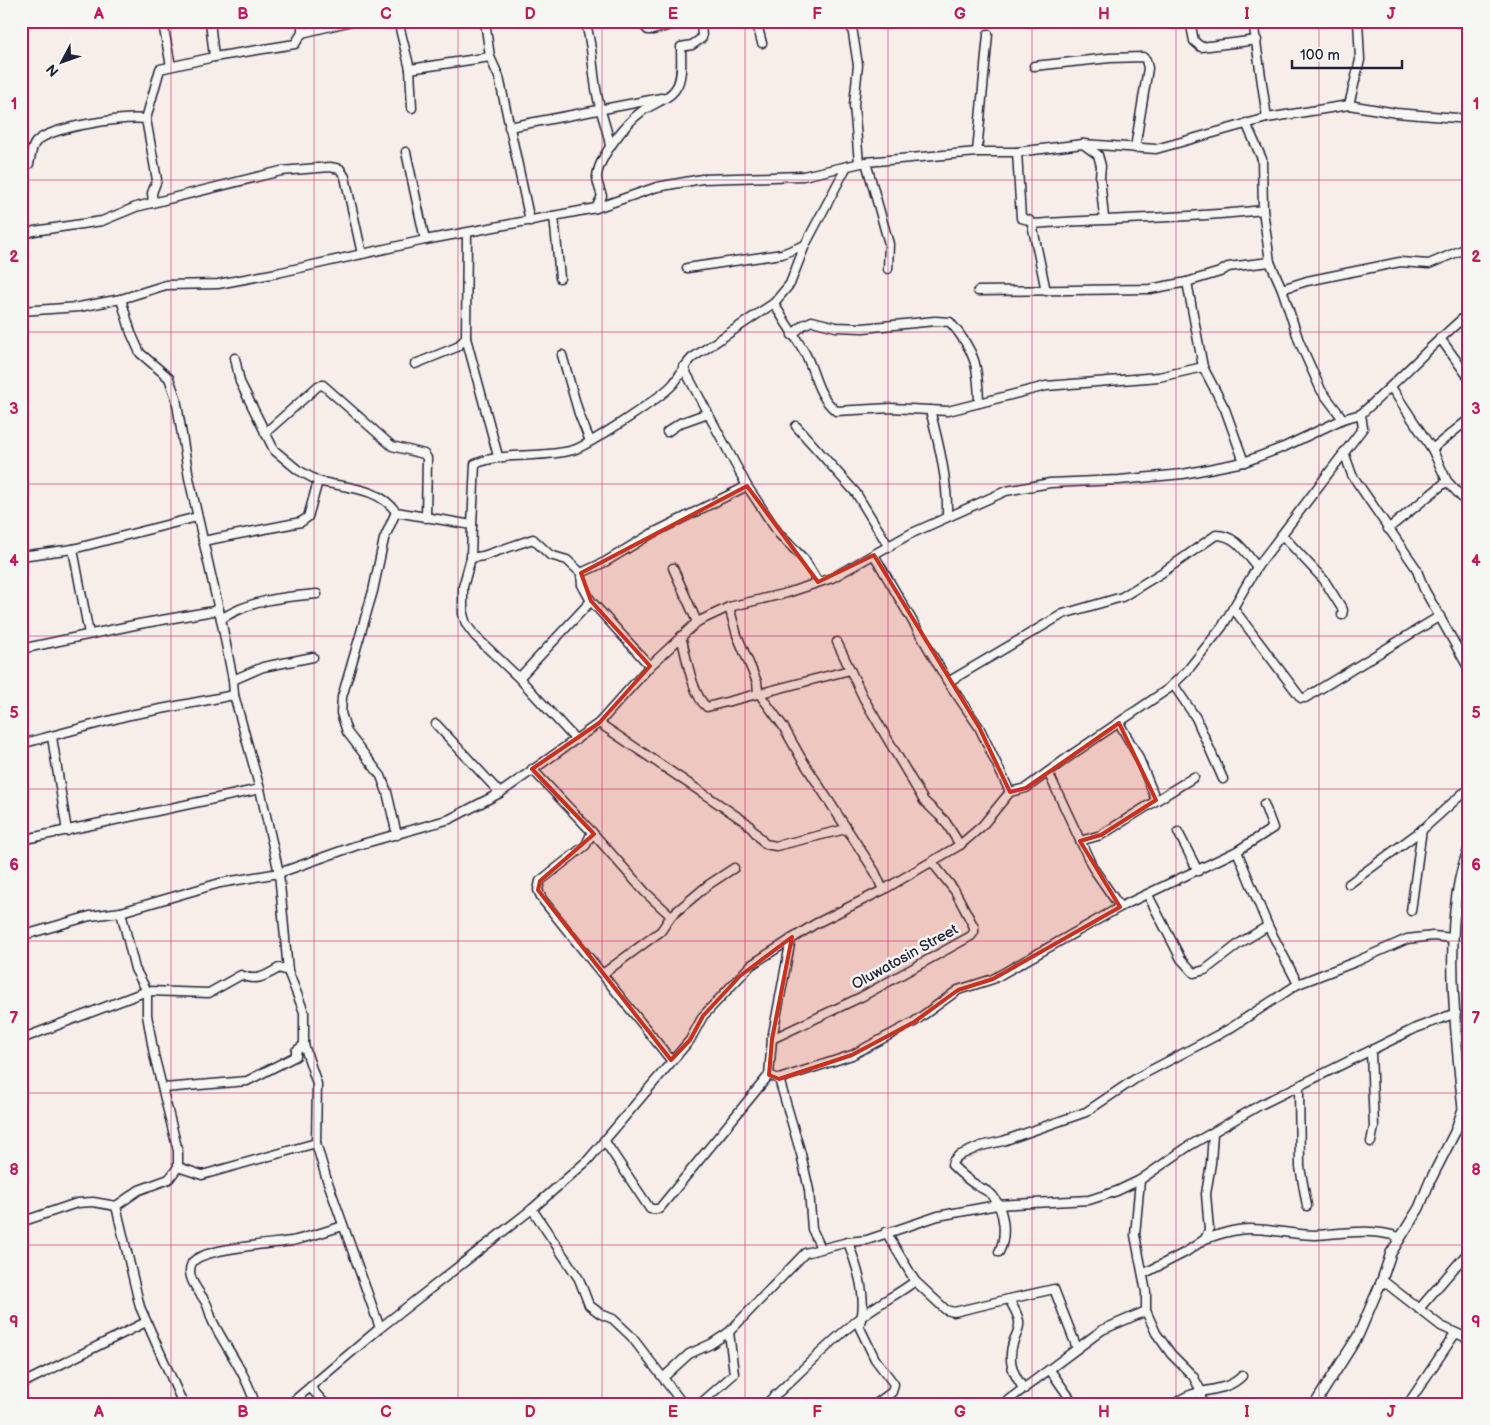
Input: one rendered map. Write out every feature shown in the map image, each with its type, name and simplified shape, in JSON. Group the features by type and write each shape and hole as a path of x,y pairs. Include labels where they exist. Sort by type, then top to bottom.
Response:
{"street":[{"path":"210,21 214,56"},
{"path":"153,203 152,193 157,180 146,119 160,69 214,56 295,44 302,32 302,21"},
{"path":"302,32 352,21"},
{"path":"398,21 410,70 412,108"},
{"path":"485,21 490,57 499,77 530,221"},
{"path":"585,21 590,39 600,111 608,133 610,147"},
{"path":"639,21 648,30 653,30 686,21"},
{"path":"596,208 602,196 596,180 598,170 610,147 641,111 668,96 677,88 682,65 681,47 692,45 702,38 701,21"},
{"path":"756,21 762,43"},
{"path":"851,21 858,65 854,105 862,162 889,244 888,269"},
{"path":"1190,21 1194,41 1201,47 1257,40"},
{"path":"1253,21 1267,118"},
{"path":"1349,105 1360,60 1360,22"},
{"path":"164,29 171,66"},
{"path":"977,152 988,34"},
{"path":"410,70 490,57"},
{"path":"1034,66 1110,58 1143,57 1148,68 1135,148"},
{"path":"509,128 668,96"},
{"path":"21,312 51,311 121,299 166,285 218,284 425,240 596,208 657,187 702,180 803,176 862,162 977,152 1016,152 1083,144 1156,149 1267,118 1349,105 1396,113 1469,119"},
{"path":"29,164 34,145 38,140 55,132 109,120 146,119"},
{"path":"1246,124 1262,159 1263,210 1270,262 1282,289 1299,341 1321,390 1343,419"},
{"path":"1083,144 1098,155 1101,166 1100,177 1104,218"},
{"path":"406,152 425,240"},
{"path":"1016,152 1021,218 1029,220 1032,224 1046,291"},
{"path":"576,740 519,678 475,636 466,624 463,614 463,587 471,558 475,489 473,466 498,456 574,450 661,396 674,383 683,367 708,347 774,303 794,278 805,245 847,166"},
{"path":"21,235 34,231 102,221 153,203 281,171 330,167 340,169 344,177 362,254"},
{"path":"1032,224 1104,218 1228,214 1263,210"},
{"path":"554,216 560,278"},
{"path":"467,233 466,338 498,456"},
{"path":"687,268 782,254 805,245"},
{"path":"1282,289 1307,281 1400,262 1429,264 1469,247"},
{"path":"978,291 1018,289 1046,291 1150,289 1186,282 1220,272 1228,267 1270,262"},
{"path":"1186,282 1204,367 1225,409 1244,462"},
{"path":"121,299 131,333 140,354 170,378 176,398 197,517 221,619 233,680 234,695 260,789 280,873 288,971 304,1012 304,1046 317,1084 316,1143 343,1226 380,1328"},
{"path":"774,303 805,354 813,379 828,404 836,411 891,408 948,411 1046,386 1159,377 1204,367"},
{"path":"21,936 90,916 120,912 220,883 280,873 355,846 450,819 500,793 600,723 650,666 697,622 729,607 787,593 832,578 947,516 1006,491 1026,486 1183,474 1244,462 1284,447 1343,419 1361,414 1440,338 1469,313"},
{"path":"792,335 803,325 812,321 836,327 863,328 935,321 950,322 967,344 975,360 979,403"},
{"path":"415,364 457,347 466,338"},
{"path":"1440,338 1469,378"},
{"path":"562,355 579,414 590,441"},
{"path":"235,358 240,382 274,450 298,470 318,481 372,492 391,505 396,512 472,525"},
{"path":"683,367 747,486 779,534 804,560 818,582"},
{"path":"265,432 318,386 323,385 392,446 424,454 427,458 426,518"},
{"path":"1391,387 1432,449 1447,481 1467,502 1469,511"},
{"path":"930,410 939,444 948,503 947,516"},
{"path":"667,432 680,423 708,413"},
{"path":"290,1404 380,1328 532,1209 588,1160 671,1060 690,1040 703,1016 751,966 791,939 829,917 883,890 960,845 982,826 1010,792 1026,788 1173,684 1187,671 1222,627 1257,567 1364,428 1361,414"},
{"path":"1432,449 1469,419"},
{"path":"796,426 856,493 889,547"},
{"path":"1344,452 1352,475 1388,530 1416,568 1424,588 1469,669"},
{"path":"203,541 301,522 308,517 318,481"},
{"path":"1388,530 1447,481"},
{"path":"581,573 605,562 644,538 747,486"},
{"path":"396,512 384,539 373,592 342,697 341,713 347,732 381,776 387,792 397,835"},
{"path":"21,556 73,549 197,517"},
{"path":"948,682 1063,614 1122,597 1163,572 1216,535 1226,535 1234,539 1257,567"},
{"path":"1282,535 1324,580 1343,610 1342,615"},
{"path":"471,558 483,556 533,539 550,555 567,560 581,573 582,585 591,601 650,666"},
{"path":"73,549 90,634"},
{"path":"874,555 948,682 979,727 1010,792"},
{"path":"674,568 697,622"},
{"path":"221,619 236,610 258,601 316,594"},
{"path":"519,678 591,601"},
{"path":"729,607 741,644 757,682 758,692 783,726 801,758 875,872 883,890"},
{"path":"1233,608 1301,698 1305,698 1341,678 1440,616"},
{"path":"21,649 218,610"},
{"path":"681,636 697,693 702,703 707,707 758,692 787,688 850,670"},
{"path":"837,642 864,699 924,801 945,821 960,845"},
{"path":"233,680 263,667 313,658"},
{"path":"1173,684 1196,718 1223,779"},
{"path":"21,744 130,715 234,695"},
{"path":"600,723 747,823 764,844 776,846 846,829"},
{"path":"1119,723 1138,756 1156,800"},
{"path":"436,724 500,793"},
{"path":"52,737 67,830"},
{"path":"532,769 592,832 644,892 671,916"},
{"path":"1048,772 1093,868 1120,907"},
{"path":"1080,841 1102,835 1194,777"},
{"path":"21,840 260,789"},
{"path":"1349,884 1422,829 1469,790"},
{"path":"769,1076 779,1079 852,1055 914,1022 958,990 993,979 1120,907 1148,896 1237,851 1273,828 1264,804"},
{"path":"1411,911 1422,829"},
{"path":"592,832 586,845 540,881 538,890 542,899 671,1060"},
{"path":"1178,832 1198,871"},
{"path":"1317,1403 1327,1382 1358,1336 1382,1280 1391,1253 1419,1208 1430,1181 1466,1112 1456,1013 1453,938 1458,890 1469,849"},
{"path":"1237,851 1268,926 1298,984"},
{"name":"Oluwatosin Street","path":"772,1039 861,997 971,936 974,932 974,927 958,898 932,862"},
{"path":"604,974 661,931 671,916 708,885 734,868"},
{"path":"1148,896 1181,959 1194,973 1205,970 1240,943 1268,926"},
{"path":"1456,910 1469,912"},
{"path":"21,1222 77,1203 93,1202 116,1206 139,1190 169,1179 178,1167 178,1151 164,1088 154,1055 147,1015 147,991 135,969 120,912"},
{"path":"999,1252 1005,1240 1004,1225 994,1197 952,1165 952,1161 958,1156 980,1146 1002,1141 1086,1112 1138,1077 1229,1029 1298,984 1355,962 1407,938 1433,936 1453,938"},
{"path":"604,1140 650,1209 659,1209 769,1076 772,1039 791,939"},
{"path":"21,1039 147,991 209,993 241,975 255,979 279,968 288,971"},
{"path":"664,1377 689,1354 711,1344 729,1332 805,1253 848,1242 867,1240 938,1216 997,1205 1089,1200 1117,1191 1140,1180 1172,1157 1260,1105 1371,1052 1416,1028 1456,1013"},
{"path":"164,1088 247,1081 296,1056 296,1051 304,1046"},
{"path":"1371,1052 1374,1127 1371,1142"},
{"path":"779,1079 804,1163 809,1190 812,1230 821,1248"},
{"path":"1299,1087 1300,1167 1307,1206"},
{"path":"1205,1239 1209,1230 1206,1194 1213,1132"},
{"path":"178,1167 202,1175 316,1143"},
{"path":"1140,1180 1135,1235 1137,1254 1143,1274 1146,1311 1156,1333 1172,1354 1193,1376 1201,1391 1201,1404"},
{"path":"116,1206 140,1307 183,1404"},
{"path":"532,1209 579,1279 589,1305 601,1314 613,1319 631,1336 683,1404"},
{"path":"255,1404 240,1367 213,1322 205,1302 197,1291 190,1275 192,1263 199,1256 214,1252 293,1240 343,1226"},
{"path":"1143,1274 1186,1252 1205,1239 1229,1231 1250,1229 1307,1234 1356,1230 1380,1231 1400,1237"},
{"path":"886,1232 915,1281 946,1310 954,1312 1054,1289 1077,1348"},
{"path":"848,1242 862,1294 863,1315 860,1326 876,1359 894,1384 892,1392 876,1404"},
{"path":"1419,1309 1469,1251"},
{"path":"1382,1280 1455,1334 1469,1339"},
{"path":"767,1403 863,1315 887,1299 902,1292 915,1281"},
{"path":"1009,1299 1019,1320 1018,1331 1011,1348 1011,1363 1015,1376 1024,1388"},
{"path":"1003,1404 1102,1330 1146,1311"},
{"path":"21,1384 146,1322"},
{"path":"700,1404 734,1374 729,1332"},
{"path":"1408,1404 1455,1334"},
{"path":"1050,1370 1074,1404"},
{"path":"1175,1404 1201,1391 1228,1387 1242,1376"},
{"path":"310,1387 325,1404"},
{"path":"21,1399 22,1404"}],"highlighted area":[{"path":"747,486 818,582 874,555 979,727 1010,792 1026,788 1119,723 1156,800 1101,835 1080,841 1120,907 993,979 958,990 914,1022 852,1055 779,1079 769,1075 772,1039 792,937 740,976 703,1016 690,1040 671,1060 538,890 540,881 594,834 532,769 599,723 650,666 591,601 581,573"}]}
